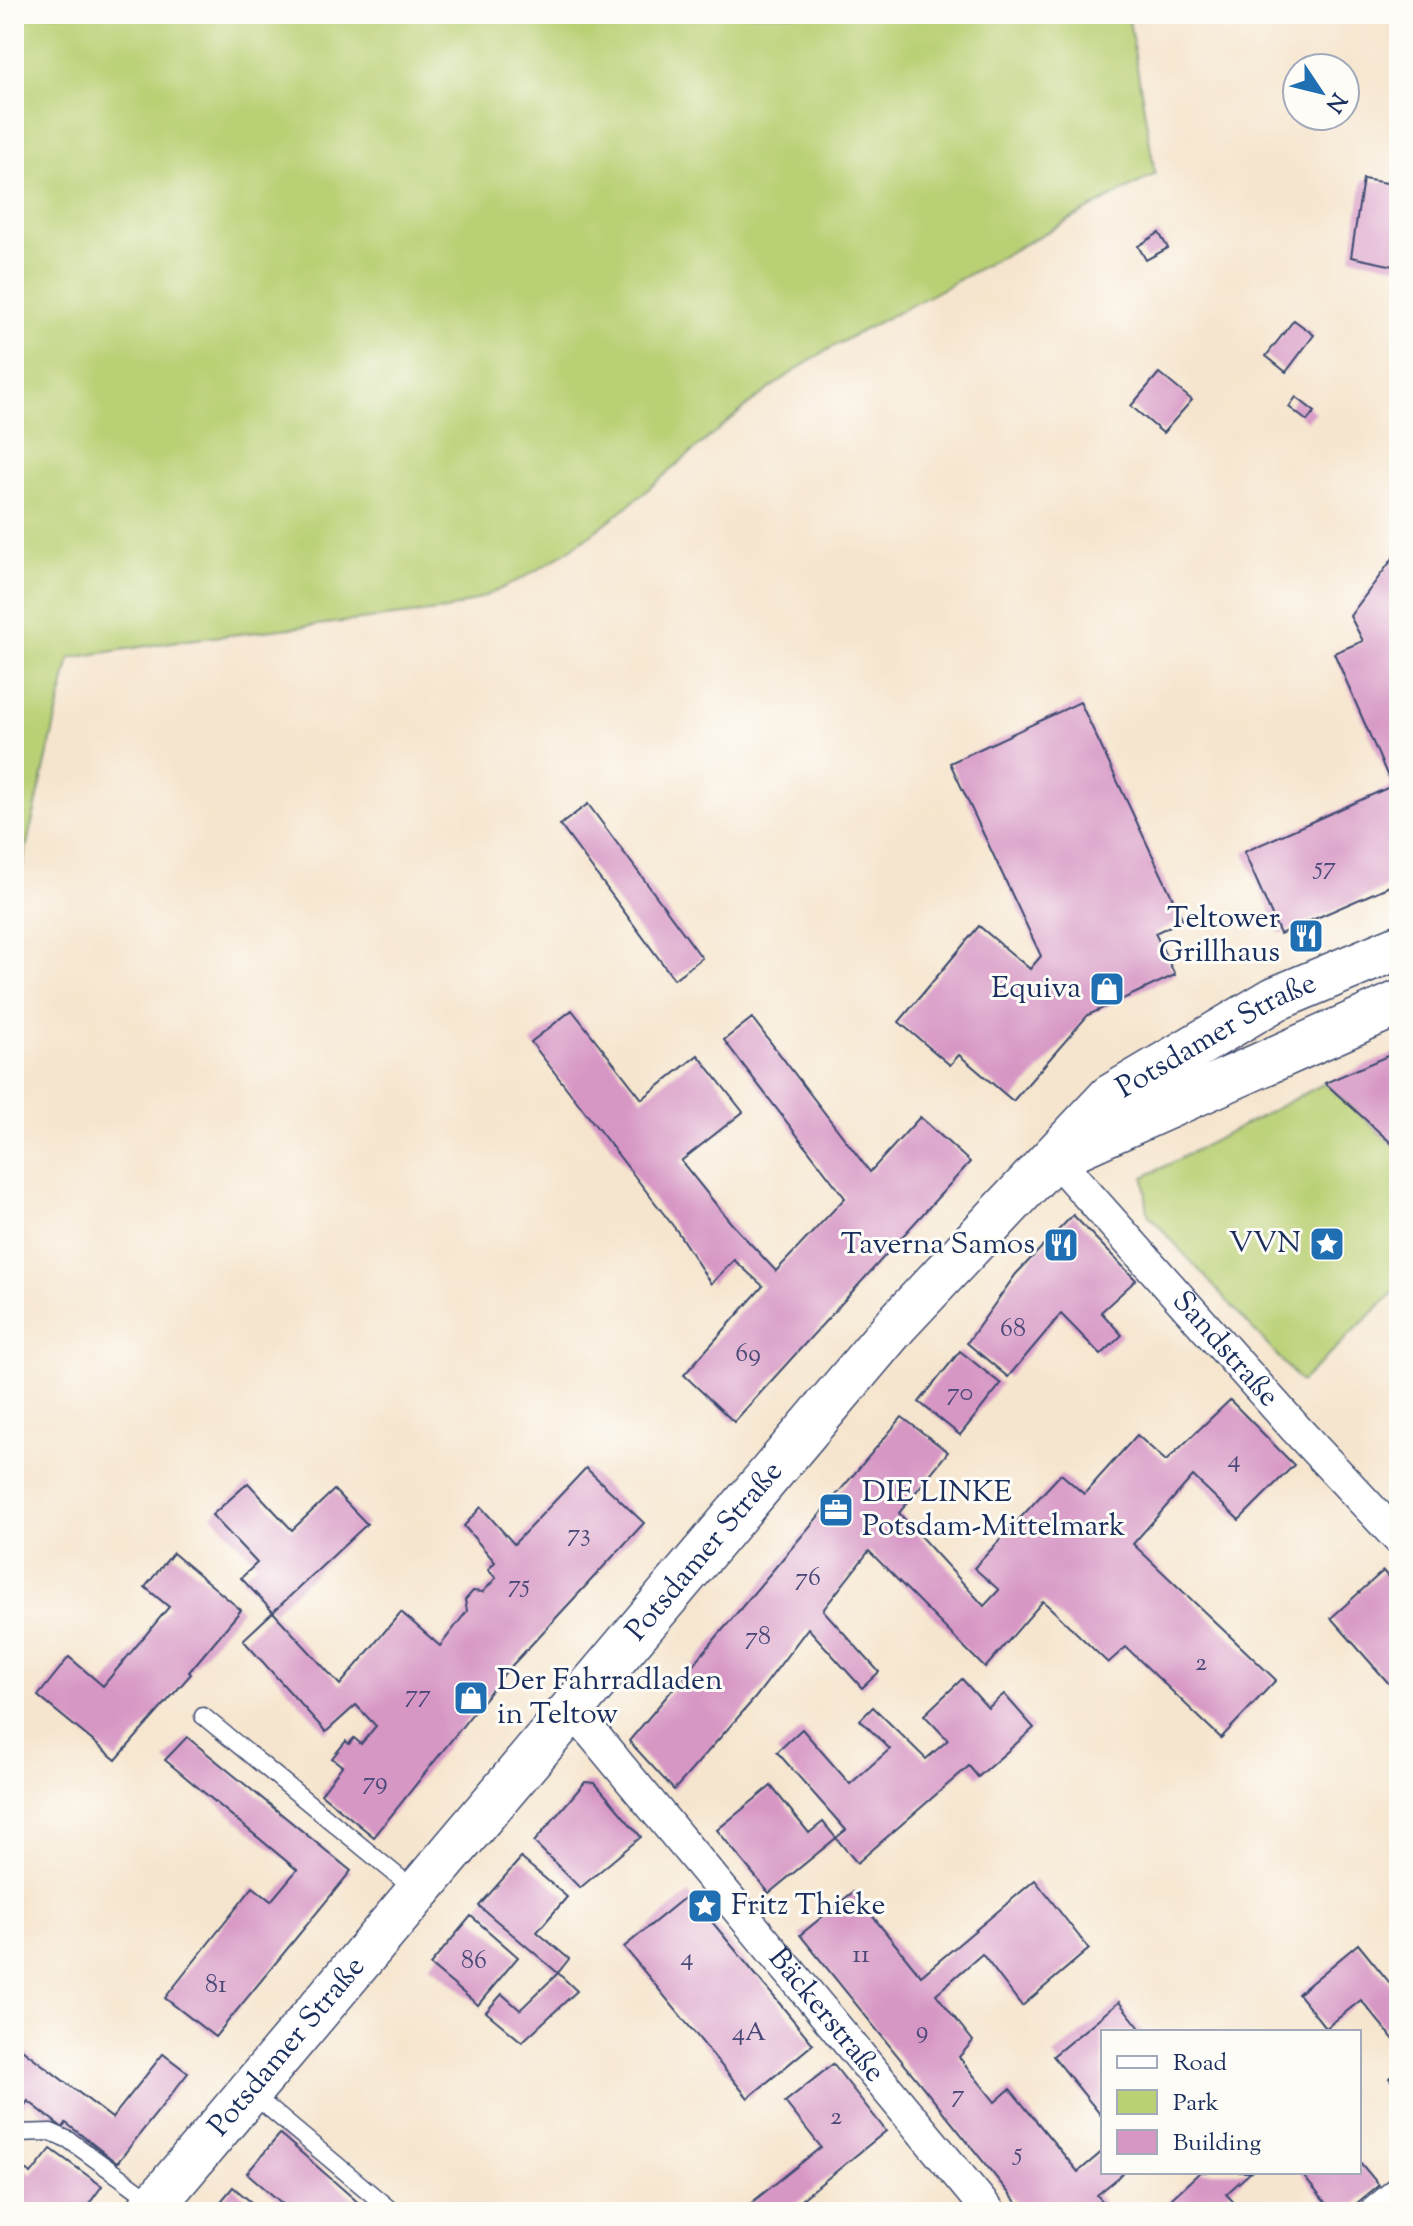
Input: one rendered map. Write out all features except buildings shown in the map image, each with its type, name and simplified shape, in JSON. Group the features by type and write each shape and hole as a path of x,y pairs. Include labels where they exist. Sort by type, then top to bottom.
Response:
{"street":[{"name":"Potsdamer Straße","path":"152,2208 895,1326 1110,1097 1197,1042 1275,999 1399,947"},
{"name":"Potsdamer Straße","path":"1055,1158 1399,1003"},
{"name":"Sandstraße","path":"1055,1158 1296,1429 1399,1539"},
{"name":"Bäckerstraße","path":"572,1709 989,2212"},
{"path":"1376,2212 1399,2193"}],"lane":[{"path":"203,1716 416,1891"},
{"path":"248,2091 393,2212"},
{"path":"14,2133 51,2132 69,2140 152,2208"}],"green space":[{"path":"14,14 1128,14 1155,174 819,355 727,422 596,531 550,562 500,589 446,610 178,641 70,658 14,901"},
{"path":"1325,1083 1399,1150 1399,1287 1301,1382 1148,1214 1144,1177"}],"place":[{"name":"Teltower Grillhaus","path":"1306,936"},
{"name":"Equiva","path":"1107,989"},
{"name":"VVN","path":"1327,1244"},
{"name":"Taverna Samos","path":"1061,1245"},
{"name":"DIE LINKE Potsdam-Mittelmark","path":"836,1510"},
{"name":"Der Fahrradladen in Teltow","path":"471,1698"},
{"name":"Fritz Thieke","path":"705,1906"}]}
